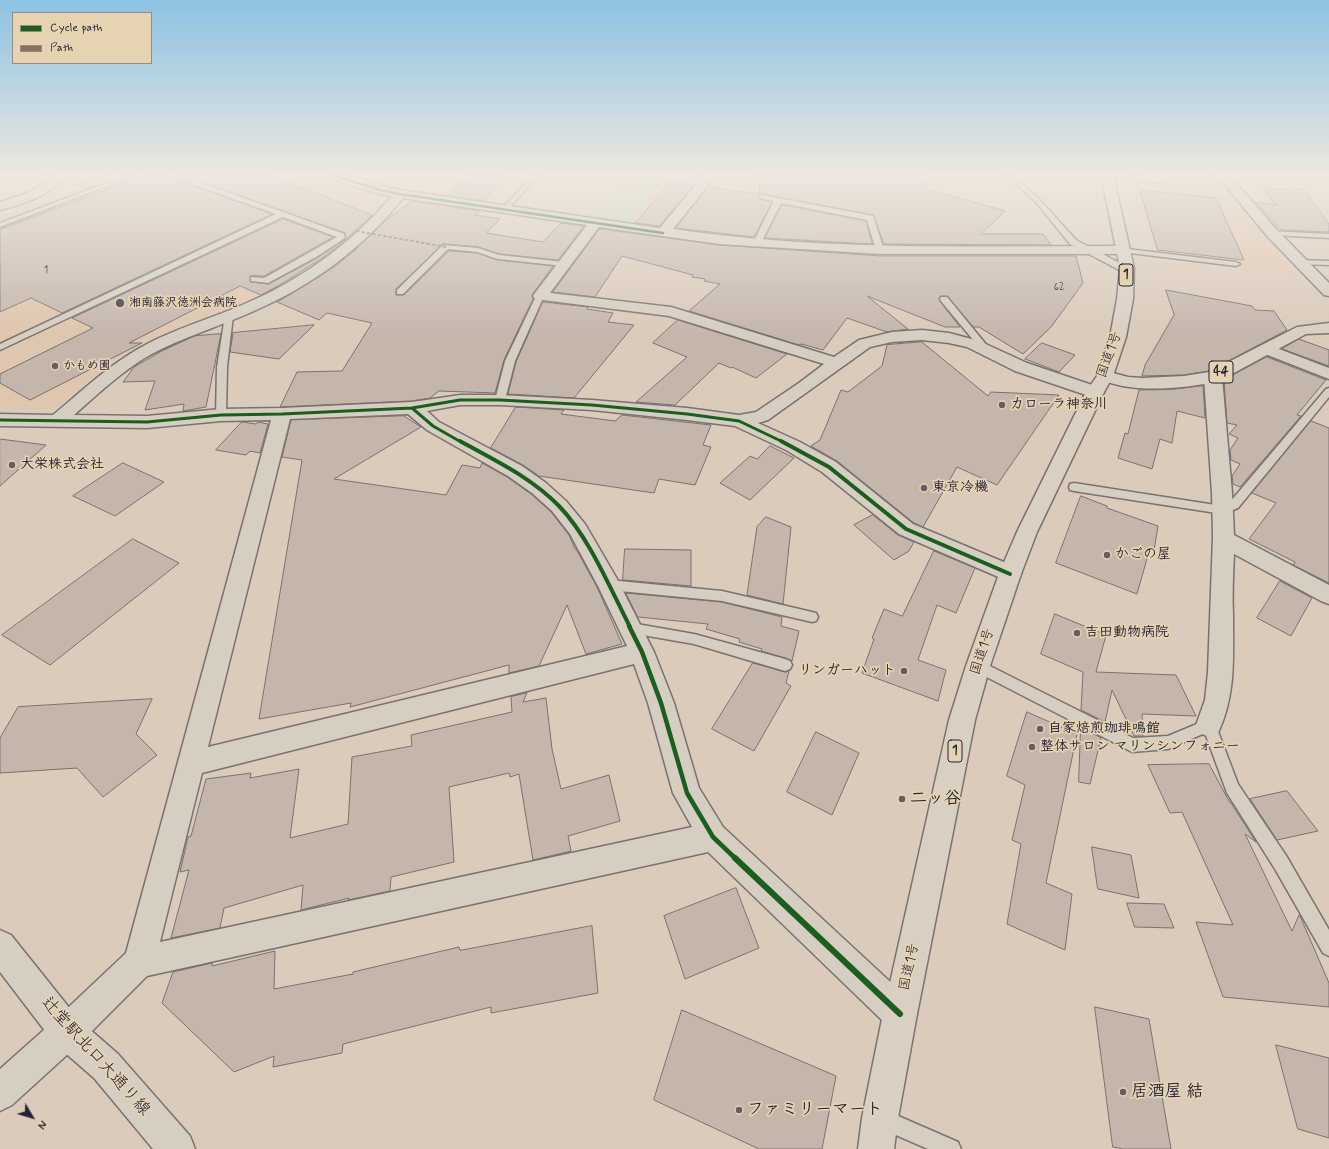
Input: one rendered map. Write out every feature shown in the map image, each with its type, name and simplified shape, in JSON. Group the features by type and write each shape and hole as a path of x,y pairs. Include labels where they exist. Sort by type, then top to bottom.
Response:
{"main road":[{"name":"国道1号","path":"876,1149 880,1118 900,1014 962,720 978,666 1010,574 1027,532 1100,384 1118,337 1125,299 1127,268 1118,229"},
{"name":"44","path":"1100,384 1184,381 1213,376 1303,330 1329,328"}],"street":[{"path":"57,421 120,370 152,348 230,316 276,295 307,278 331,262 370,229"},
{"path":"591,229 540,296 671,312 836,362"},
{"path":"633,229 719,240 880,250 1122,250"},
{"path":"663,233 667,229"},
{"path":"1269,229 1329,292"},
{"path":"739,421 762,416 805,387 836,362 865,343 892,337 922,335 949,338 973,344 1021,367 1100,384"},
{"path":"1266,349 1329,374"},
{"path":"1209,725 1215,713 1221,669 1221,590 1223,539 1223,510 1214,412 1213,376"},
{"path":"0,420 147,422 221,415 282,414 412,408 460,400 500,400 600,406 687,414 739,421 793,446 829,467 906,529 1010,574"},
{"path":"412,408 433,426 515,471 539,488 559,506 578,529 632,628 660,703 687,793 713,837 900,1014"},
{"path":"0,1093 67,1032 139,962 282,414"},
{"path":"1223,539 1329,595"},
{"path":"192,763 642,652"},
{"path":"139,962 713,837"},
{"name":"辻堂駅北口大通り線","path":"0,946 67,1032 106,1066 177,1149"}],"lane":[{"path":"0,347 252,229"},
{"path":"254,279 265,281 313,256 341,238 339,234 324,229"},
{"path":"757,243 764,229"},
{"path":"873,229 880,250"},
{"path":"1060,229 1073,242 1126,270"},
{"path":"1272,232 1329,236"},
{"path":"400,292 446,247 478,250 498,257 564,264"},
{"path":"1122,250 1236,264"},
{"path":"1299,262 1329,263"},
{"path":"500,400 510,361 540,296"},
{"path":"944,299 986,350"},
{"path":"221,415 222,367 230,316"},
{"path":"1074,487 1223,510 1234,505 1329,391"},
{"path":"609,585 722,596 812,617"},
{"path":"632,628 694,639 785,665"},
{"path":"978,666 1132,745 1168,742 1209,725 1232,788 1281,863 1329,947"},
{"path":"880,1118 951,1149"}],"shaded area":[{"name":"湘南藤沢徳洲会病院","path":"0,229 357,229 295,275 266,291 214,316 168,331 133,347 57,407 47,409 0,409"},
{"path":"1147,229 1257,229 1297,276 1154,256"}],"building":[{"path":"4,229 241,229 62,313 31,298 0,312 0,230"},
{"path":"262,229 310,229 333,237 264,276 250,276 251,282 269,284 317,258 346,239 345,233 332,229 357,229 341,244 322,258 261,295 240,286 129,343 142,343 30,400 0,383 0,374 93,328 72,318"},
{"path":"377,229 490,229 486,233 543,242 556,229 582,229 558,260 499,254 478,247 443,244 396,289 396,295 404,295 449,251 477,253 498,260 553,266 532,295 533,299 504,360 495,393 439,391 430,398 412,401 280,407 297,372 342,371 372,323 327,313 319,320 277,302 337,265"},
{"path":"600,229 719,245 880,256 1076,256 1083,283 1051,327 1023,354 979,327 973,327 947,296 941,296 939,300 960,327 945,327 867,296 908,329 887,332 847,318 823,350 801,344 799,345 689,311 720,284 704,281 705,279 692,277 693,275 622,256 595,297 553,292"},
{"path":"681,229 758,229 754,237"},
{"path":"770,229 868,229 872,244 765,238"},
{"path":"878,229 987,229 981,234 1043,234 1051,245 884,244"},
{"path":"1152,229 1230,229 1244,260 1158,250"},
{"path":"1281,229 1329,229 1329,232 1282,230"},
{"path":"1166,290 1252,306 1255,310 1274,311 1287,330 1209,371 1184,375 1142,376 1145,365 1174,315"},
{"path":"543,302 588,307 587,309 613,313 608,322 634,325 574,398 508,394 516,362"},
{"path":"678,320 787,354 756,378 719,363 675,405 636,402 687,357 653,343"},
{"path":"314,325 279,359 230,352 233,333"},
{"path":"221,334 206,407 183,411 184,404 145,410 155,381 123,382 134,367 162,351 194,336"},
{"path":"1299,339 1329,350 1329,366 1282,349"},
{"path":"922,342 988,396 991,392 1059,395 997,485 957,467 923,527 914,523 837,461 811,446 820,440 841,390 848,392 882,366 887,345"},
{"path":"1042,343 1075,355 1059,372 1025,359"},
{"path":"1267,357 1326,380 1297,415 1301,416 1240,487 1233,484 1232,476 1240,464 1231,460 1230,450 1238,438 1229,434 1237,425 1227,423 1224,380"},
{"path":"1203,386 1205,418 1177,411 1172,443 1160,439 1152,469 1118,458 1125,433 1128,434 1139,390"},
{"path":"516,407 564,410 561,414 615,421 622,415 711,425 703,445 711,447 695,485 659,479 654,493 539,476 523,465 491,448"},
{"path":"404,416 421,427 334,479 446,495 462,465 480,468 482,463 507,477 531,494 551,512 569,535 575,549 597,587 622,644 586,654 567,605 539,666 509,673 509,665 350,707 351,703 259,719 302,460 282,457 291,420"},
{"path":"1311,421 1329,428 1329,583 1293,565 1295,562 1249,539 1276,503 1252,493"},
{"path":"242,422 256,424 258,422 268,424 260,453 250,451 246,455 216,450"},
{"name":"大栄株式会社","path":"0,439 46,445 0,486"},
{"path":"770,446 794,458 750,500 720,483 750,456 757,459"},
{"path":"123,463 164,482 115,516 73,496"},
{"path":"1081,496 1107,506 1107,508 1158,526 1154,550 1150,548 1137,594 1056,563"},
{"path":"873,515 898,535 914,542 909,551 894,560 854,525"},
{"path":"766,517 791,527 783,604 747,595 757,527"},
{"path":"133,539 179,563 50,665 2,635"},
{"path":"625,549 691,550 691,586 623,580"},
{"path":"934,551 975,568 956,613 937,605 918,660 946,670 938,701 862,673 874,639 872,638 884,609 902,616"},
{"path":"1280,581 1312,598 1291,636 1257,618"},
{"path":"626,593 722,602 782,617 781,626 799,631 792,661 739,642 740,639 706,629 708,624 638,617"},
{"path":"1055,614 1106,635 1096,672 1176,675 1196,716 1142,714 1143,736 1134,736 1112,690 1105,722 1081,710 1083,672 1041,654"},
{"path":"753,663 785,672 789,671 786,683 791,686 754,751 712,729"},
{"path":"527,693 523,702 546,698 552,749 561,789 609,775 620,821 568,836 571,851 533,860 519,774 510,777 509,773 449,787 454,862 391,877 390,891 348,900 349,898 301,910 303,885 224,908 220,928 171,938 189,870 180,872 188,837 191,836 206,779 251,773 250,778 299,769 290,838 348,824 352,757 412,746 411,735 512,712 511,697"},
{"path":"152,699 136,734 157,755 103,797 77,768 0,773 0,738 18,707"},
{"path":"1027,712 1077,734 1046,883 1072,894 1065,950 1007,924 1021,844 1012,840 1025,785 1007,776"},
{"path":"1081,727 1101,738 1090,784 1079,782"},
{"path":"816,732 859,753 832,815 787,792"},
{"path":"1209,764 1230,803 1256,842 1245,834 1292,931 1299,915 1300,916 1329,983 1329,1007 1223,997 1196,922 1233,925 1182,812 1170,813 1148,765"},
{"path":"1287,791 1318,831 1277,840 1250,799"},
{"path":"1092,847 1131,855 1139,898 1098,889"},
{"path":"736,888 759,948 685,979 664,916"},
{"path":"1127,903 1164,904 1174,928 1135,927"},
{"path":"592,926 598,993 491,1013 491,1007 343,1044 342,1053 273,1067 274,1056 234,1072 162,1003 173,972 212,963 212,966 275,951 274,989 353,974 353,972 459,947 460,950"},
{"path":"1095,1007 1149,1019 1171,1149 1123,1149 1113,1147"},
{"path":"682,1010 836,1076 822,1149 759,1149 654,1100"},
{"path":"1276,1045 1329,1058 1329,1138 1298,1129"}],"marked path":[{"path":"356,231 446,247"}],"cycle path":[{"path":"633,229 663,233"},
{"path":"0,420 147,422 221,415 282,414 412,408 460,400 500,400 592,405 687,414 739,421 793,446 829,467 906,529 1010,574"},
{"path":"412,408 433,426 515,471 539,488 559,506 578,529 609,585 642,652 661,703 687,793 713,837 900,1014"}],"place":[{"name":"湘南藤沢徳洲会病院","path":"120,303"},
{"name":"かもめ園","path":"55,366"},
{"name":"カローラ神奈川","path":"1002,405"},
{"name":"大栄株式会社","path":"12,465"},
{"name":"東京冷機","path":"924,488"},
{"name":"かごの屋","path":"1107,555"},
{"name":"吉田動物病院","path":"1077,633"},
{"name":"リンガーハット","path":"904,671"},
{"name":"自家焙煎珈琲鳴館","path":"1040,729"},
{"name":"整体サロン マリンシンフォニー","path":"1032,747"},
{"name":"二ッ谷","path":"902,799"},
{"name":"居酒屋 結","path":"1123,1092"},
{"name":"ファミリーマート","path":"739,1110"}]}
